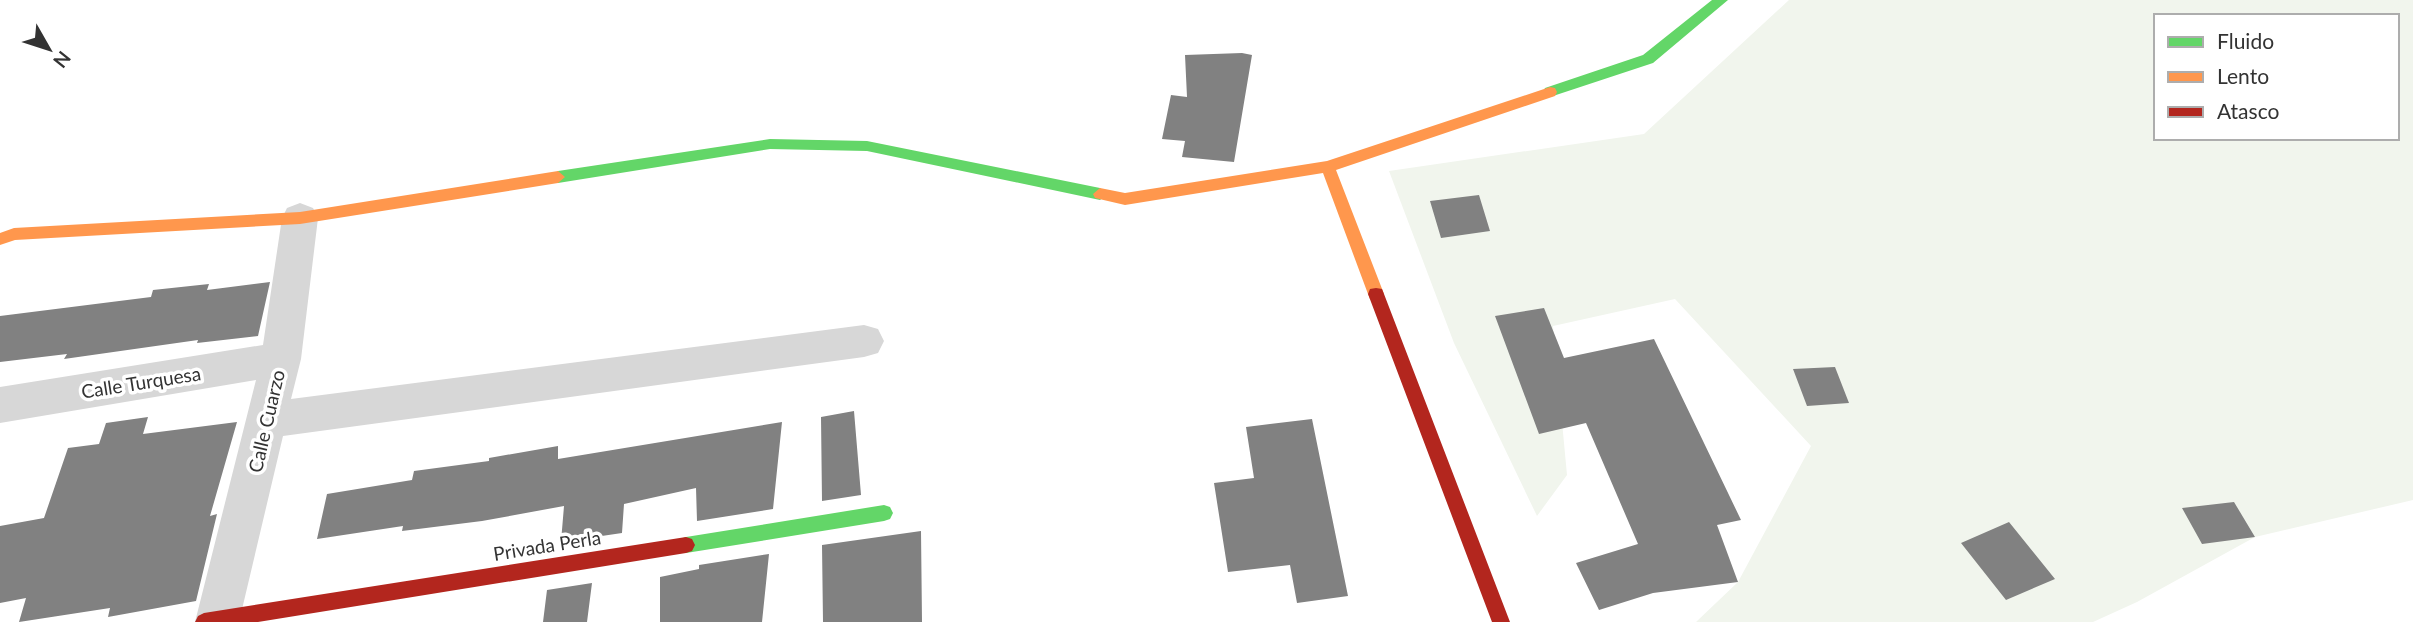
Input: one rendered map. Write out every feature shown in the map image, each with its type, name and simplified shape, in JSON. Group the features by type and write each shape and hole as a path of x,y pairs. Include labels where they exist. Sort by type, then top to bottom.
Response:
{"street":[{"path":"0,239 14,234 300,218 770,144 867,146 1125,199 1328,167 1648,60 1721,0"},
{"path":"1328,167 1501,622"},
{"name":"Calle Cuarzo","path":"213,621 268,420 281,359 300,218"},
{"path":"268,420 864,341"},
{"name":"Calle Turquesa","path":"0,405 281,359"},
{"name":"Privada Perla","path":"213,621 884,513"}],"shaded area":[{"path":"1789,0 2413,0 2413,500 2255,537 2137,602 2093,622 1696,622 1738,582 1811,446 1675,299 1553,326 1567,475 1537,516 1454,343 1389,171 1644,134"}],"building":[{"path":"1185,55 1252,55 1234,162 1182,157 1185,141 1162,139 1171,95 1187,97"},
{"path":"1479,195 1490,231 1441,238 1430,201"},
{"path":"270,282 258,336 197,343 198,340 64,359 67,354 0,362 0,316 151,297 153,290 209,284 207,290"},
{"path":"1544,308 1564,358 1654,339 1741,520 1717,525 1738,582 1653,593 1599,610 1576,563 1638,544 1586,423 1539,434 1495,316"},
{"path":"1835,367 1849,403 1807,406 1793,369"},
{"path":"854,411 861,495 822,501 821,417"},
{"path":"148,417 143,434 237,422 210,516 217,514 196,601 108,617 110,608 19,622 26,598 0,603 0,526 44,518 68,448 99,444 106,423"},
{"path":"1312,419 1348,596 1297,603 1290,565 1228,572 1214,483 1254,478 1246,427"},
{"path":"782,422 773,509 697,521 696,488 624,504 622,533 561,542 564,506 482,521 402,531 403,526 317,539 327,494 412,480 414,471 489,461 489,458 558,446 558,459"},
{"path":"2234,502 2255,537 2202,544 2182,508"},
{"path":"2009,522 2055,579 2006,600 1961,543"},
{"path":"921,531 922,622 823,622 822,545"},
{"path":"769,554 762,622 660,622 660,577 699,569 699,565"},
{"path":"592,583 587,622 543,622 547,590"}],"traffic: fast":[{"path":"1550,92 1648,59 1721,0"},
{"path":"558,177 770,144 867,146 1100,194"},
{"path":"686,545 884,513"}],"traffic: slow":[{"path":"1376,294 1328,167 1550,92"},
{"path":"1100,194 1125,199 1328,167"},
{"path":"0,239 14,234 300,218 558,177"}],"traffic: jam":[{"path":"1376,294 1501,622"},
{"path":"204,622 686,545"}]}
